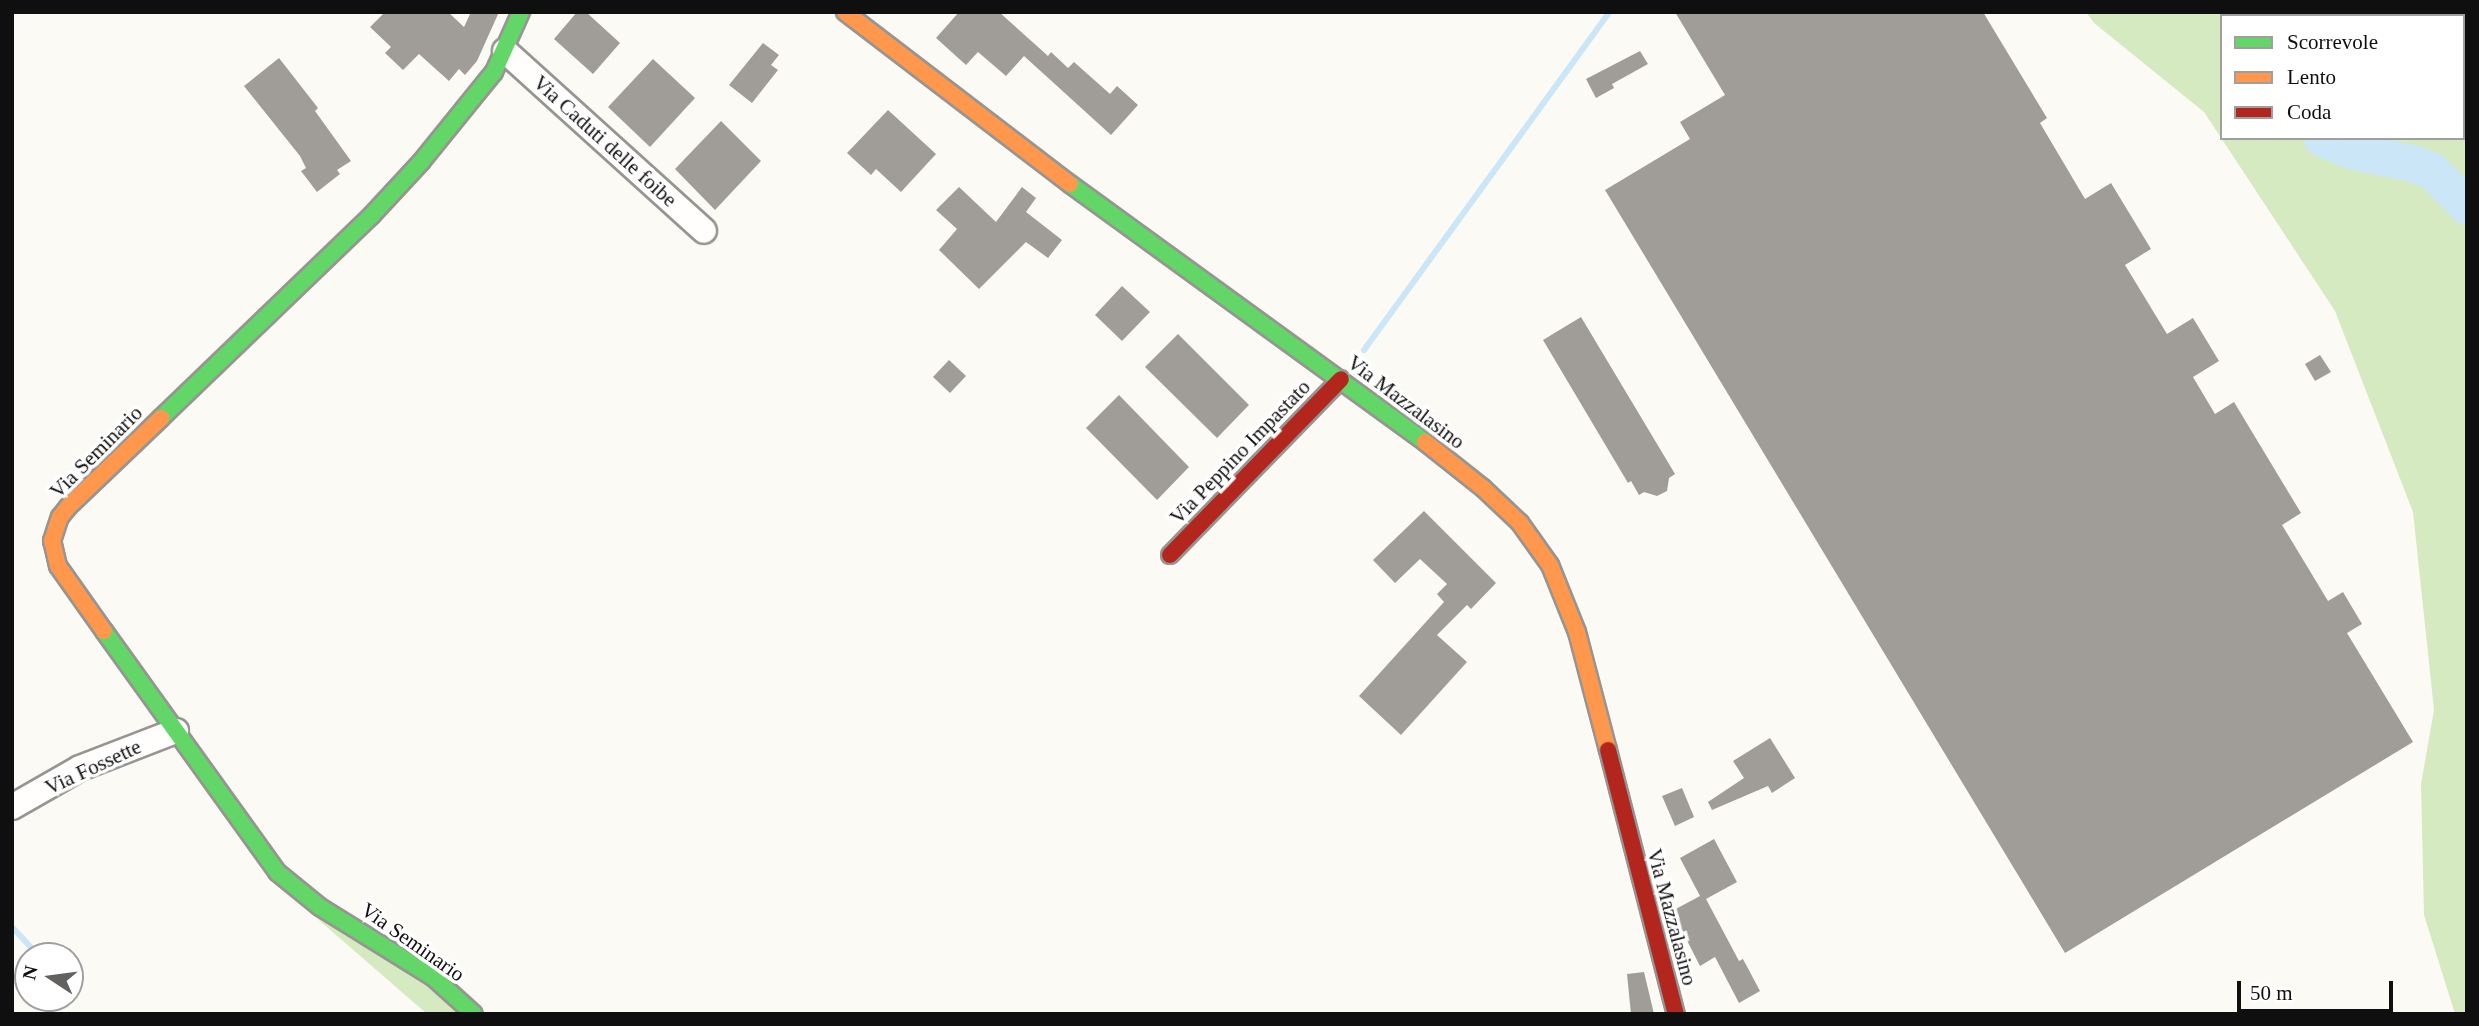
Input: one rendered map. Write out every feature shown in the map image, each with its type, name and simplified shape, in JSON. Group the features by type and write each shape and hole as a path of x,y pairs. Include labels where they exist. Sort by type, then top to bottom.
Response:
{"street":[{"name":"Via Seminario","path":"474,1014 433,976 320,906 277,872 58,566 52,541 60,517 380,206 460,117 505,51 521,12"},
{"name":"Via Mazzalasino","path":"845,12 1110,214 1341,379 1483,488 1520,523 1550,565 1577,632 1676,1014"},
{"name":"Via Caduti delle foibe","path":"505,51 704,231"},
{"name":"Via Peppino Impastato","path":"1170,555 1341,379"},
{"name":"Via Fossette","path":"12,807 80,768 176,730"}],"green space":[{"path":"2086,12 2406,14 2220,14 2220,136 2204,112 2094,23"},
{"path":"2465,93 2467,1014 2455,1014 2424,915 2421,784 2434,710 2413,512 2335,311 2222,140 2465,140"},
{"path":"282,888 471,1014 427,1014"}],"building":[{"path":"385,12 448,12 464,27 471,12 499,12 477,61 465,75 459,69 449,81 419,54 403,70 385,53 391,47 370,27"},
{"path":"577,12 586,12 620,43 593,74 554,39"},
{"path":"959,12 999,12 1048,56 1051,52 1068,68 1074,62 1110,94 1117,86 1138,105 1111,135 1024,56 1006,76 978,52 966,65 936,38"},
{"path":"1675,12 1983,12 2047,118 2040,123 2085,199 2111,183 2151,249 2125,265 2167,334 2193,318 2219,361 2193,377 2215,414 2234,402 2301,513 2282,525 2328,601 2343,592 2362,624 2347,633 2413,742 2065,953 1605,190 1690,139 1680,122 1725,95"},
{"path":"763,43 779,55 771,65 778,70 752,103 729,85"},
{"path":"1640,51 1648,64 1612,84 1614,88 1596,98 1586,79"},
{"path":"279,58 318,108 315,111 351,161 337,170 340,174 317,192 301,171 306,168 300,156 244,86"},
{"path":"653,59 695,98 650,147 608,107"},
{"path":"888,110 936,154 901,192 876,169 871,175 847,153"},
{"path":"721,121 761,161 715,210 675,169"},
{"path":"959,187 996,222 1022,187 1036,198 1026,212 1062,240 1048,258 1026,242 979,289 939,250 957,229 936,210"},
{"path":"1122,286 1150,312 1122,341 1095,315"},
{"path":"1581,317 1675,474 1669,478 1667,491 1657,496 1644,492 1639,495 1631,481 1628,483 1543,340"},
{"path":"1178,334 1249,405 1217,438 1145,367"},
{"path":"2320,355 2331,372 2315,381 2305,364"},
{"path":"949,360 966,376 950,393 933,377"},
{"path":"1119,395 1189,467 1157,500 1086,428"},
{"path":"1424,511 1496,583 1471,609 1467,605 1437,635 1467,662 1401,735 1359,696 1444,602 1437,594 1447,584 1420,559 1395,583 1373,560"},
{"path":"1770,738 1795,778 1772,793 1768,786 1712,810 1708,802 1744,778 1733,761"},
{"path":"1682,788 1694,817 1675,826 1662,796"},
{"path":"1714,839 1737,882 1706,899 1739,961 1743,959 1760,991 1739,1003 1715,957 1700,966 1672,911 1700,896 1680,858"},
{"path":"1644,972 1654,1014 1631,1014 1627,974"}],"waterway":[{"path":"1364,350 1610,12"},
{"path":"2327,140 2354,151 2412,163 2431,170 2467,206"},
{"path":"12,927 26,942"}],"traffic: fast":[{"path":"161,418 371,216 421,162 494,72 521,12"},
{"path":"1070,184 1425,442"},
{"path":"104,631 277,872 320,907 433,977 474,1014"}],"traffic: slow":[{"path":"845,12 1070,184"},
{"path":"104,631 58,566 52,541 60,517 68,507 161,418"},
{"path":"1425,442 1483,488 1520,523 1550,565 1577,632 1608,750"}],"traffic: jam":[{"path":"1170,555 1341,379"},
{"path":"1608,750 1676,1014"}]}
